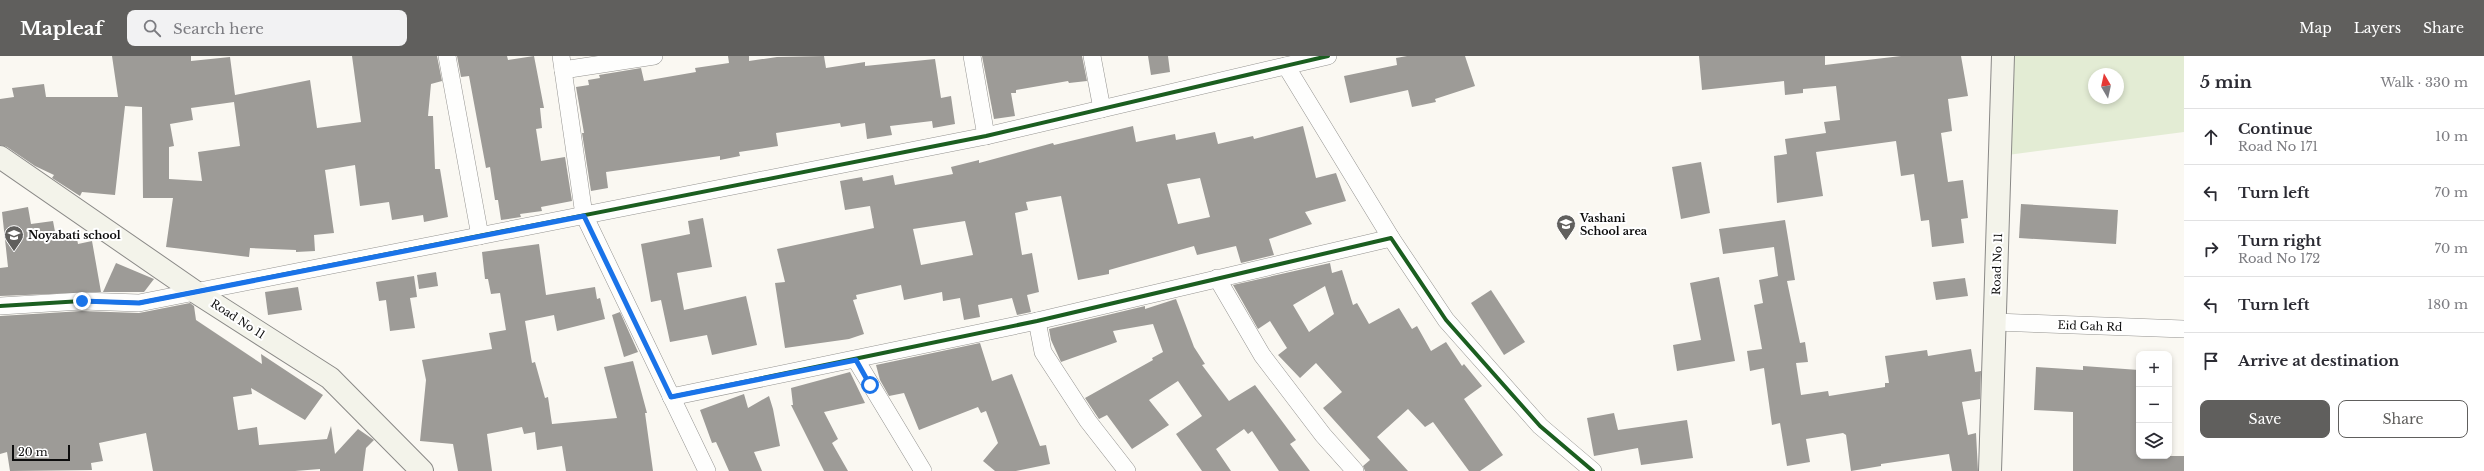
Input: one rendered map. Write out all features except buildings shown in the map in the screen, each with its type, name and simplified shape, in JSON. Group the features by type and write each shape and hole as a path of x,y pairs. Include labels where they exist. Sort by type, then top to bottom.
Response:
{"street":[{"path":"447,56 480,236"},
{"path":"654,56 562,63 584,216 707,471"},
{"path":"972,56 986,136"},
{"path":"1092,56 1102,109"},
{"path":"0,306 82,301 139,303 986,136 1328,56"},
{"name":"Road No 11","path":"1990,471 1996,322 2003,56"},
{"path":"1286,66 1391,238 1446,320 1540,426 1593,471"},
{"name":"Road No 11","path":"0,156 194,291 330,378 422,471"},
{"path":"671,397 856,360 1037,321 1391,238"},
{"path":"1217,278 1262,355 1323,435 1355,471"},
{"path":"1037,321 1042,352 1088,421 1127,471"},
{"name":"Eid Gah Rd","path":"1996,322 2184,329"},
{"path":"856,360 922,471"}],"green space":[{"path":"2000,56 2184,56 2184,132 2000,156"}],"cycle path":[{"path":"0,306 82,301 139,303 986,136 1328,56"},
{"path":"671,397 1037,321 1391,238 1446,320 1540,426 1593,471"}],"place":[{"name":"Vashani School area","path":"1566,241"},
{"name":"Noyabati school","path":"14,252"}],"route":[{"path":"82,301 139,303 194,291 584,216 671,397 856,360 870,385"}]}
